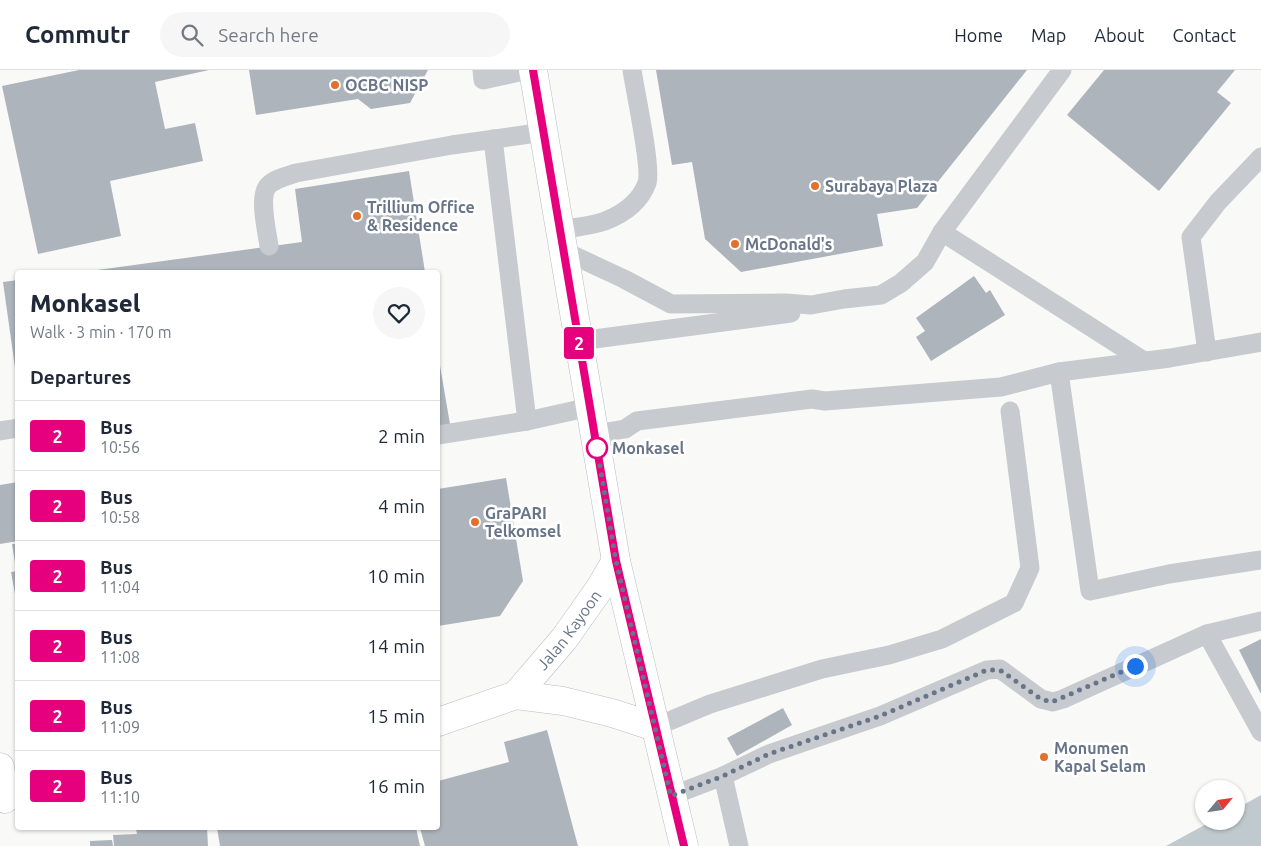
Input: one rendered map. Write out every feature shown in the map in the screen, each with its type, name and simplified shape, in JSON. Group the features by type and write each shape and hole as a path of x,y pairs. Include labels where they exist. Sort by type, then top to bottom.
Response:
{"main road":[{"path":"531,70 544,132 616,561 684,846"},
{"name":"Jalan Kayoon","path":"516,695 564,639 600,588 616,561"},
{"path":"440,721 516,695 563,701 612,713 655,727"},
{"path":"0,767 8,798"}],"lane":[{"path":"483,75 531,70"},
{"path":"562,240 631,207 640,196 647,182 648,166 632,70"},
{"path":"579,341 791,314 811,305 881,295 901,282 925,262 942,232 1062,70"},
{"path":"269,246 263,198 268,187 277,179 296,173 544,132"},
{"path":"493,139 527,421"},
{"path":"1207,352 1191,237 1218,202 1261,157"},
{"path":"942,232 1144,361"},
{"path":"562,240 624,279 672,304 786,303 811,305"},
{"path":"595,434 625,429 637,421 812,399 825,401 1001,386 1059,372 1207,352 1261,342"},
{"path":"1059,372 1090,591 1169,574 1261,560"},
{"path":"440,435 527,421 590,406"},
{"path":"655,727 710,704 812,672 889,655 942,639 1014,603 1030,568 1010,411"},
{"path":"0,431 15,428"},
{"path":"671,796 723,776 769,754 880,716 987,670 1000,670 1041,699 1052,702 1207,634 1261,620"},
{"path":"1207,634 1261,732"},
{"path":"723,776 739,846"}],"shaded area":[{"path":"1261,795 1261,846 1166,846 1195,830 1245,830 1245,804"}],"building":[{"path":"79,70 209,70 155,82 165,129 195,123 203,161 110,181 121,236 38,254 2,86"},
{"name":"OCBC NISP","path":"249,70 428,70 410,103 371,109 358,99 256,115"},
{"name":"Surabaya Plaza","path":"656,70 1027,70 917,208 877,214 883,246 741,272 705,239 692,162 672,165"},
{"path":"1104,70 1235,70 1217,92 1231,103 1159,191 1067,115"},
{"name":"Trillium Office & Residence","path":"409,171 425,270 98,270 302,242 295,189"},
{"path":"974,276 986,293 990,290 1005,315 931,361 916,337 925,331 916,318"},
{"path":"15,280 15,368 3,282"},
{"path":"440,366 451,430 440,432"},
{"name":"GraPARI Telkomsel","path":"506,478 523,581 500,616 440,626 440,489"},
{"path":"15,482 15,542 0,544 0,485"},
{"path":"12,544 15,544 15,563"},
{"path":"15,571 15,594 11,572"},
{"path":"1261,639 1261,694 1239,650"},
{"path":"783,708 792,725 737,756 727,738"},
{"path":"547,730 578,846 425,846 421,830 440,830 440,780 509,762 504,742"},
{"path":"136,830 207,830 208,846 114,846 113,835 137,834"},
{"path":"217,830 416,830 420,846 220,846"},
{"path":"112,840 113,846 90,846 90,841"}],"bus line":[{"name":"2","path":"533,70 616,561 684,846"}],"place":[{"name":"OCBC NISP","path":"335,85"},
{"name":"Surabaya Plaza","path":"815,186"},
{"name":"Trillium Office & Residence","path":"357,216"},
{"name":"McDonald's","path":"735,244"},
{"name":"Monkasel","path":"597,448"},
{"name":"GraPARI Telkomsel","path":"475,522"},
{"name":"Monumen Kapal Selam","path":"1044,757"}],"route":[{"path":"597,448 616,561 671,796 723,776 769,754 880,716 987,670 1000,670 1041,699 1052,702 1063,699 1135,666"}]}
